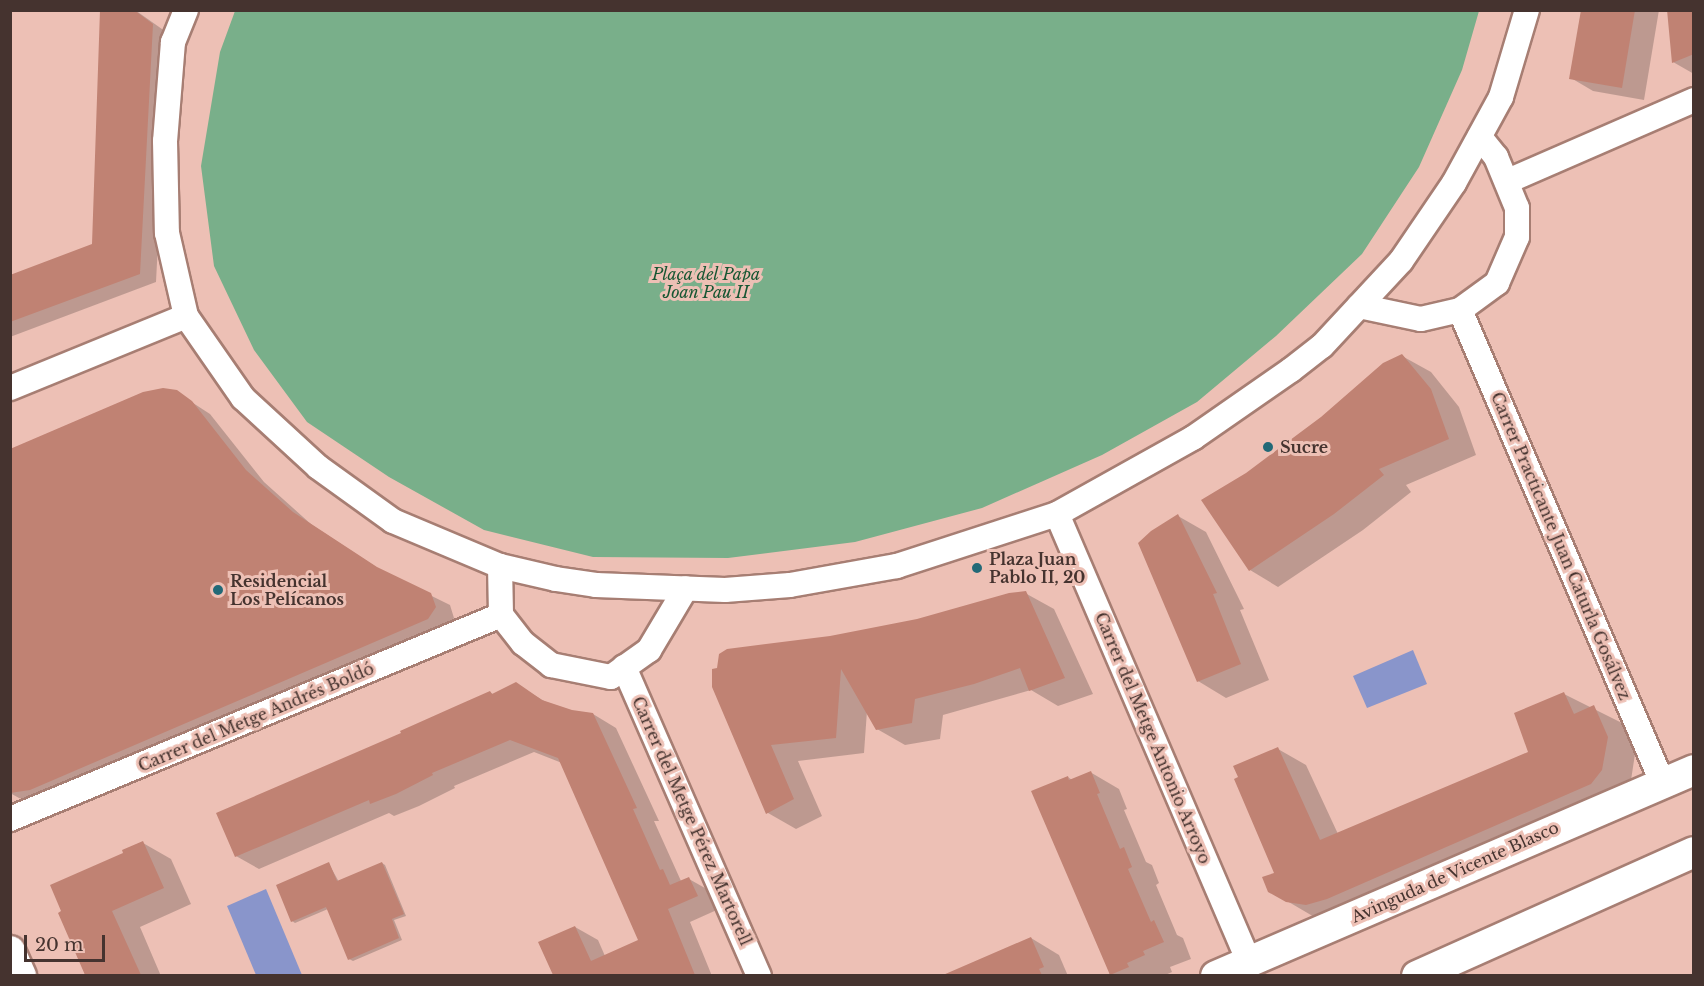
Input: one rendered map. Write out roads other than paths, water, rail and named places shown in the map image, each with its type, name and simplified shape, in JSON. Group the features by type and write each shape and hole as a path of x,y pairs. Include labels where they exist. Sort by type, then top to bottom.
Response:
{"street":[{"path":"186,10 172,42 165,141 167,233 186,316 243,398 318,467 393,521 500,566 556,579 596,585 724,590 790,585 897,566 1057,514 1193,438 1291,370 1322,346 1401,261 1454,183 1501,97 1527,10"},
{"path":"1508,181 1694,100"},
{"path":"1359,306 1421,318 1460,310 1497,283 1517,237 1517,208 1508,181 1496,157 1480,137"},
{"name":"Carrer Practicante Juan Caturla Gosálvez","path":"1460,310 1662,782"},
{"path":"10,388 186,316"},
{"name":"Carrer del Metge Antonio Arroyo","path":"1057,514 1250,962"},
{"path":"500,566 501,615 523,643 552,665 611,677 648,650 686,588"},
{"name":"Carrer del Metge Andrés Boldó","path":"10,819 501,615"},
{"name":"Carrer del Metge Pérez Martorell","path":"624,667 759,975"},
{"name":"Avinguda de Vicente Blasco","path":"1216,975 1694,770"},
{"path":"1417,975 1694,852"},
{"path":"10,951 21,975"}],"water":[{"path":"1413,650 1427,684 1367,708 1353,676"},
{"path":"266,889 302,975 256,975 227,906"}],"place":[{"name":"Sucre","path":"1268,447"},
{"name":"Plaza Juan Pablo II, 20","path":"977,568"},
{"name":"Residencial Los Pelícanos","path":"218,590"}],"park label":[{"name":"Plaça del Papa Joan Pau II","path":"706,283"}]}
